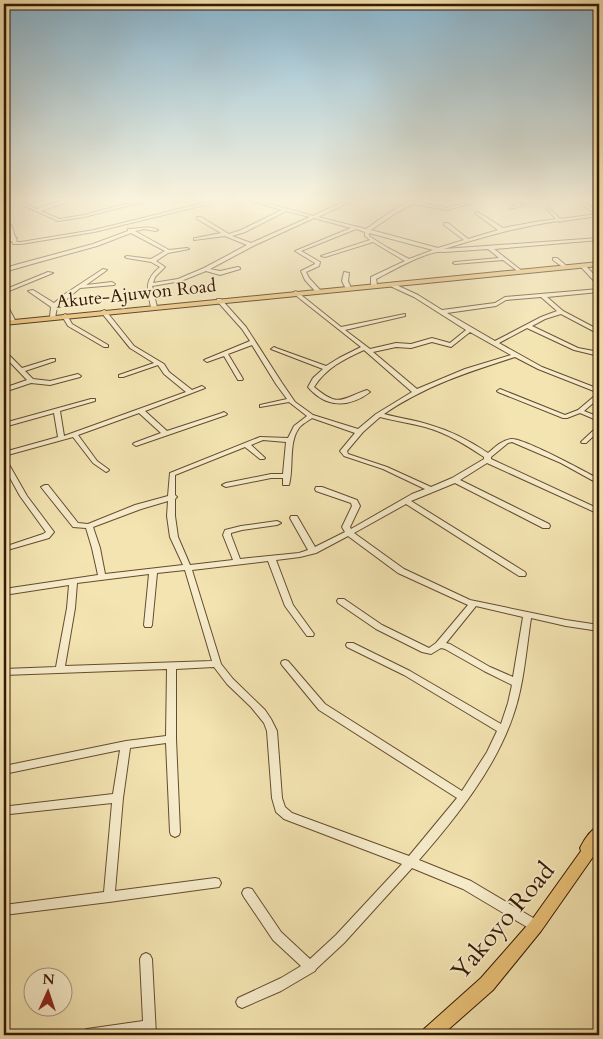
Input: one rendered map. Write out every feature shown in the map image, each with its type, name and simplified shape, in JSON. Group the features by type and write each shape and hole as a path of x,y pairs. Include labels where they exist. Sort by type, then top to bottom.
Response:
{"main road":[{"name":"Akute-Ajuwon Road","path":"4,323 318,290 361,289 374,285 599,264"},
{"name":"Yakoyo Road","path":"430,1035 486,984 536,926 590,850 587,848 599,832"}],"street":[{"path":"4,270 89,247"},
{"path":"162,247 167,252"},
{"path":"149,285 179,280 206,269 246,247"},
{"path":"306,247 297,251 318,262 317,265 303,271 307,279 318,290"},
{"path":"323,256 351,247"},
{"path":"383,247 408,260"},
{"path":"431,247 453,251 496,247"},
{"path":"374,285 373,278 408,260 448,247"},
{"path":"490,248 520,272"},
{"path":"152,261 167,252 186,249"},
{"path":"128,256 152,261 163,267 153,274 149,285 154,307"},
{"path":"455,264 503,259"},
{"path":"555,259 566,267"},
{"path":"582,265 599,284"},
{"path":"206,269 222,273 238,268"},
{"path":"53,318 54,306 105,270"},
{"path":"4,292 50,273"},
{"path":"346,273 344,281 348,288"},
{"path":"13,279 24,284"},
{"path":"79,287 112,284"},
{"path":"390,284 416,296 470,330 540,368 599,393 580,411 569,417 561,416 500,391"},
{"path":"442,312 496,304 505,299 599,290"},
{"path":"31,291 54,306"},
{"path":"296,293 390,367 414,391"},
{"path":"542,295 561,312 599,332"},
{"path":"219,300 244,328 291,400 311,416 360,432"},
{"path":"4,306 13,322"},
{"path":"104,312 132,347 158,363 164,368 166,373 191,392"},
{"path":"494,343 527,326 561,312"},
{"path":"340,329 403,315"},
{"path":"65,316 74,328 106,346"},
{"path":"527,326 576,349 599,354"},
{"path":"367,392 346,402 332,402 316,392 312,387 326,368 366,349 396,345 411,346 432,340 451,345 470,330"},
{"path":"207,360 253,342"},
{"path":"274,349 326,368"},
{"path":"4,352 31,381"},
{"path":"225,353 240,379"},
{"path":"432,490 385,468 344,454 345,449 378,415 414,391 451,376 516,355"},
{"path":"22,370 53,360"},
{"path":"121,376 158,363"},
{"path":"4,390 31,381 50,383 78,376"},
{"path":"4,454 74,434 202,388"},
{"path":"4,425 93,400"},
{"path":"262,406 291,400"},
{"path":"57,410 61,438"},
{"path":"140,410 166,434"},
{"path":"580,411 599,418"},
{"path":"136,444 224,414"},
{"path":"378,415 422,424 470,444 487,458 599,512"},
{"path":"226,485 271,476 287,479 290,440 296,427 311,416"},
{"path":"584,442 599,428"},
{"path":"74,434 95,462 106,470"},
{"path":"290,440 262,438 172,474 174,537 188,568 217,664 222,674 262,713 269,723 272,731 277,798 280,809 288,816 412,862 467,885 536,926"},
{"path":"4,592 102,577 300,555 313,551 406,501 455,480 506,442 513,440 563,462 599,482"},
{"path":"246,444 262,458"},
{"path":"4,461 24,496 50,532 46,536 4,549"},
{"path":"455,480 546,526"},
{"path":"45,487 76,525 88,526 138,507 173,497"},
{"path":"319,489 356,504 346,527 348,533 401,571 474,604 527,616 599,628"},
{"path":"406,501 522,574"},
{"path":"294,518 313,551"},
{"path":"237,561 227,535 228,532 241,528 277,523"},
{"path":"88,526 96,548 102,577"},
{"path":"271,558 289,606 310,634"},
{"path":"148,625 154,572"},
{"path":"60,669 71,608 73,582"},
{"path":"341,600 379,627 425,650 431,651 439,645 474,604"},
{"path":"242,1002 295,977 337,942 412,862 463,797 503,730 517,683 527,616"},
{"path":"350,645 407,672 503,730"},
{"path":"439,645 447,646 487,669 517,683"},
{"path":"285,663 327,711 463,797"},
{"path":"4,672 217,664"},
{"path":"172,666 170,740 175,832"},
{"path":"4,770 126,745 170,740"},
{"path":"109,897 118,798 126,745"},
{"path":"10,810 118,798"},
{"path":"4,910 214,883"},
{"path":"248,894 276,936 310,966"},
{"path":"87,1035 149,1031 146,959"}]}
